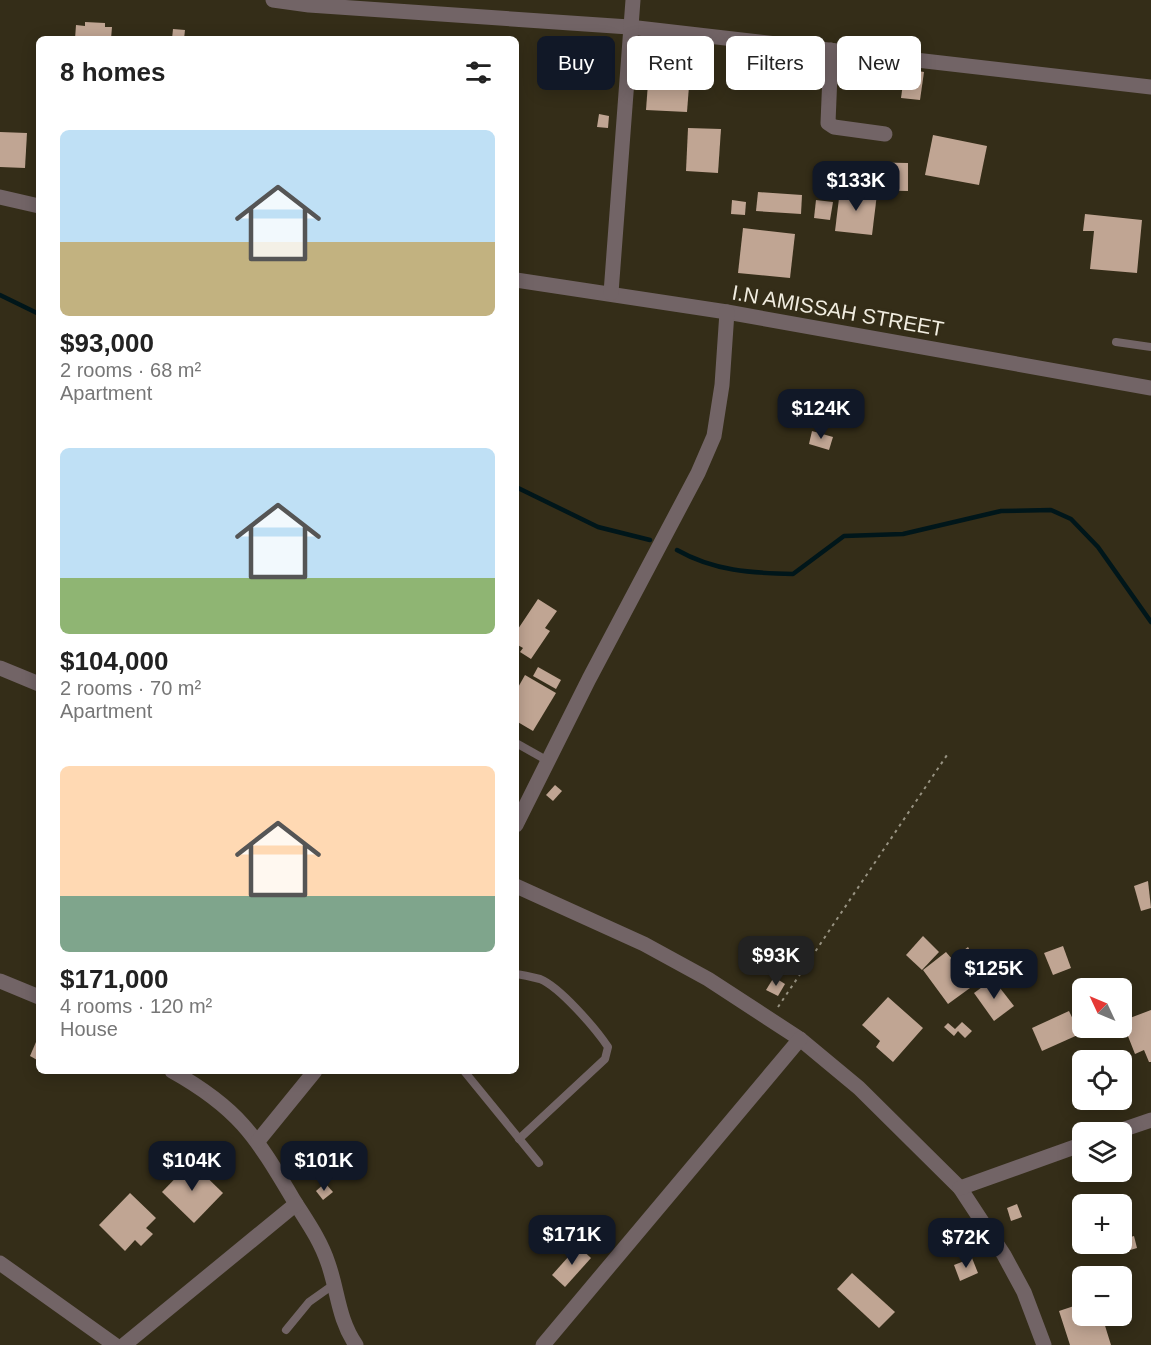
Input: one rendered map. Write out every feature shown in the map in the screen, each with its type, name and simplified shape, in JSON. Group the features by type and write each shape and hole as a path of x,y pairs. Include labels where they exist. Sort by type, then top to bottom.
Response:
{"street":[{"path":"273,0 309,5 629,27 1151,87"},
{"path":"611,293 632,1"},
{"path":"831,50 828,123 834,127 885,134"},
{"path":"0,197 36,205"},
{"name":"I.N AMISSAH STREET","path":"519,280 727,312 1151,387"},
{"path":"519,819 698,473 714,436 722,385 727,312"},
{"path":"0,668 36,683"},
{"path":"519,887 644,944 708,979 800,1039 858,1088 960,1188 1004,1255 1024,1292 1044,1345"},
{"path":"0,981 36,996"},
{"path":"543,1345 800,1039"},
{"path":"177,1074 209,1092 230,1109 258,1141 317,1236 329,1265 341,1319 356,1345"},
{"path":"258,1141 313,1074"},
{"path":"1132,1127 1151,1120"},
{"path":"960,1188 1072,1148"},
{"path":"124,1345 296,1204"},
{"path":"0,1263 115,1345"}],"lane":[{"path":"1116,342 1151,347"},
{"path":"519,745 548,760"},
{"path":"519,975 541,980 553,988 600,1035 608,1047 605,1059 519,1139"},
{"path":"466,1074 538,1163"},
{"path":"286,1330 309,1302 333,1285"}],"path":[{"path":"770,1019 832,930 947,755"}],"building":[{"path":"85,22 105,23 105,27 112,27 111,36 75,36 76,25 85,26"},
{"path":"173,29 185,30 184,36 172,36"},
{"path":"921,72 924,72 920,100 901,98 902,90 921,90"},
{"path":"647,90 689,90 687,112 646,110"},
{"path":"599,114 609,116 608,128 597,127"},
{"path":"688,128 721,129 718,173 686,171"},
{"path":"0,132 27,133 25,168 0,167"},
{"path":"933,135 987,146 979,185 925,175"},
{"path":"857,162 908,163 908,191 856,190"},
{"path":"840,190 877,194 872,235 835,231"},
{"path":"758,192 802,195 801,214 756,211"},
{"path":"732,200 746,202 745,215 731,214"},
{"path":"816,200 833,202 830,220 814,218"},
{"path":"1085,214 1142,220 1137,273 1090,269 1094,231 1083,231"},
{"path":"743,228 795,234 790,278 738,273"},
{"path":"812,431 833,437 829,450 809,444"},
{"path":"538,599 557,611 545,628 550,631 531,659 520,652 523,648 519,646 519,628"},
{"path":"538,667 561,680 556,689 533,676"},
{"path":"525,675 556,693 533,731 519,723 519,686"},
{"path":"555,785 562,791 553,801 546,795"},
{"path":"1148,881 1151,908 1141,911 1134,886"},
{"path":"923,936 939,952 922,970 906,955"},
{"path":"1063,946 1071,968 1053,975 1044,953"},
{"path":"968,947 981,970 965,983 970,988 948,1004 923,970 946,952 952,959"},
{"path":"774,977 785,984 778,996 766,990"},
{"path":"993,979 1014,1006 994,1021 974,993"},
{"path":"888,997 923,1028 893,1062 876,1047 880,1041 862,1025"},
{"path":"1151,1010 1151,1062 1144,1050 1135,1054 1129,1038 1132,1038 1132,1017"},
{"path":"1069,1011 1072,1017 1072,1038 1042,1051 1032,1028"},
{"path":"962,1022 972,1031 965,1038 958,1031 954,1036 944,1027 948,1023 955,1029"},
{"path":"36,1042 36,1059 30,1056"},
{"path":"191,1162 223,1193 194,1223 162,1192"},
{"path":"325,1183 333,1192 323,1200 316,1191"},
{"path":"130,1193 156,1218 146,1228 153,1234 141,1246 135,1240 125,1251 99,1225"},
{"path":"1017,1204 1022,1217 1011,1221 1007,1208"},
{"path":"1134,1236 1137,1248 1132,1250 1132,1237"},
{"path":"578,1246 591,1258 565,1287 552,1275"},
{"path":"972,1258 978,1273 960,1281 954,1265"},
{"path":"852,1273 895,1312 879,1328 837,1289"},
{"path":"1072,1307 1072,1326 1105,1326 1111,1345 1070,1345 1059,1311"}],"waterway":[{"path":"0,295 36,313"},
{"path":"519,488 598,527 650,540"},
{"path":"677,550 691,557 733,570 793,574 844,536 903,534 1001,511 1051,510 1071,519 1098,547 1151,622"}]}
